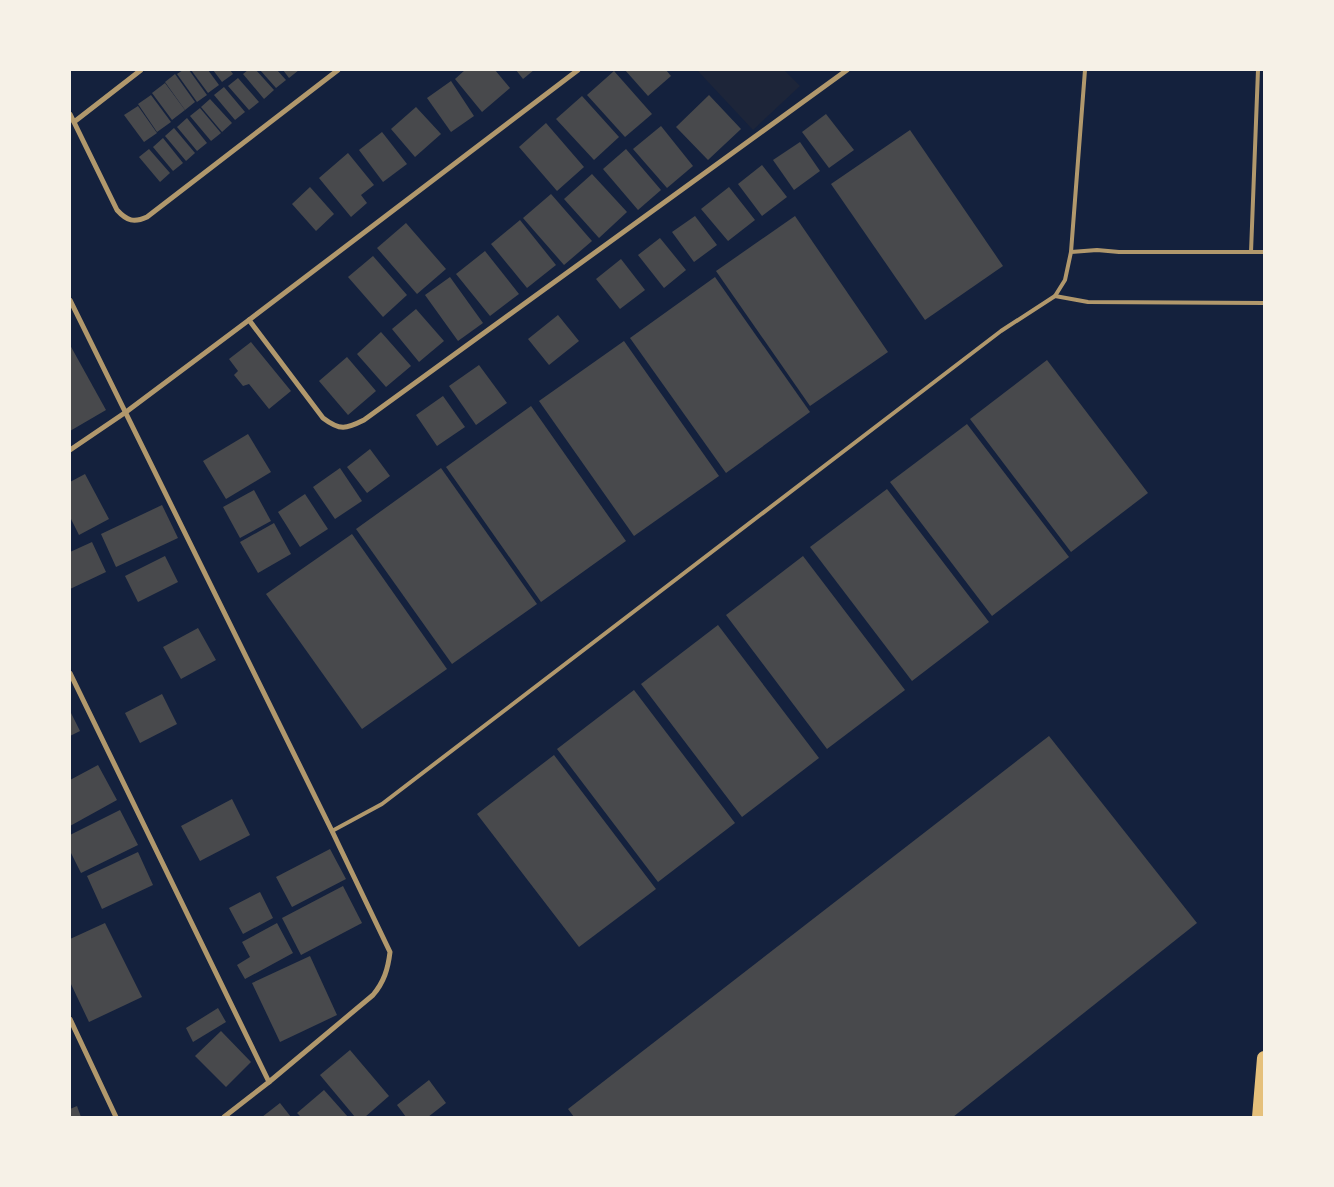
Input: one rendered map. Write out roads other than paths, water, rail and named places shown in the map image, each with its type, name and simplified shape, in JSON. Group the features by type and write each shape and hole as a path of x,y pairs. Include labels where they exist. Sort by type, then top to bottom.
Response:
{"highway":[{"path":"1259,1117 1264,1058"}],"street":[{"path":"74,122 141,70"},
{"path":"70,114 117,210 130,221 138,222 338,70"},
{"path":"70,450 126,412 249,320 578,70"},
{"path":"249,320 323,418 332,425 342,428 351,427 372,414 847,70"},
{"path":"70,300 390,952 389,964 384,978 373,995 224,1117"},
{"path":"70,672 269,1082"},
{"path":"70,1020 116,1117"}],"lane":[{"path":"332,832 382,804 1001,331 1055,296 1066,280 1071,252 1085,70"},
{"path":"1251,252 1258,70"},
{"path":"1071,252 1097,250 1119,252 1264,252"},
{"path":"1055,296 1088,302 1264,302"}]}
